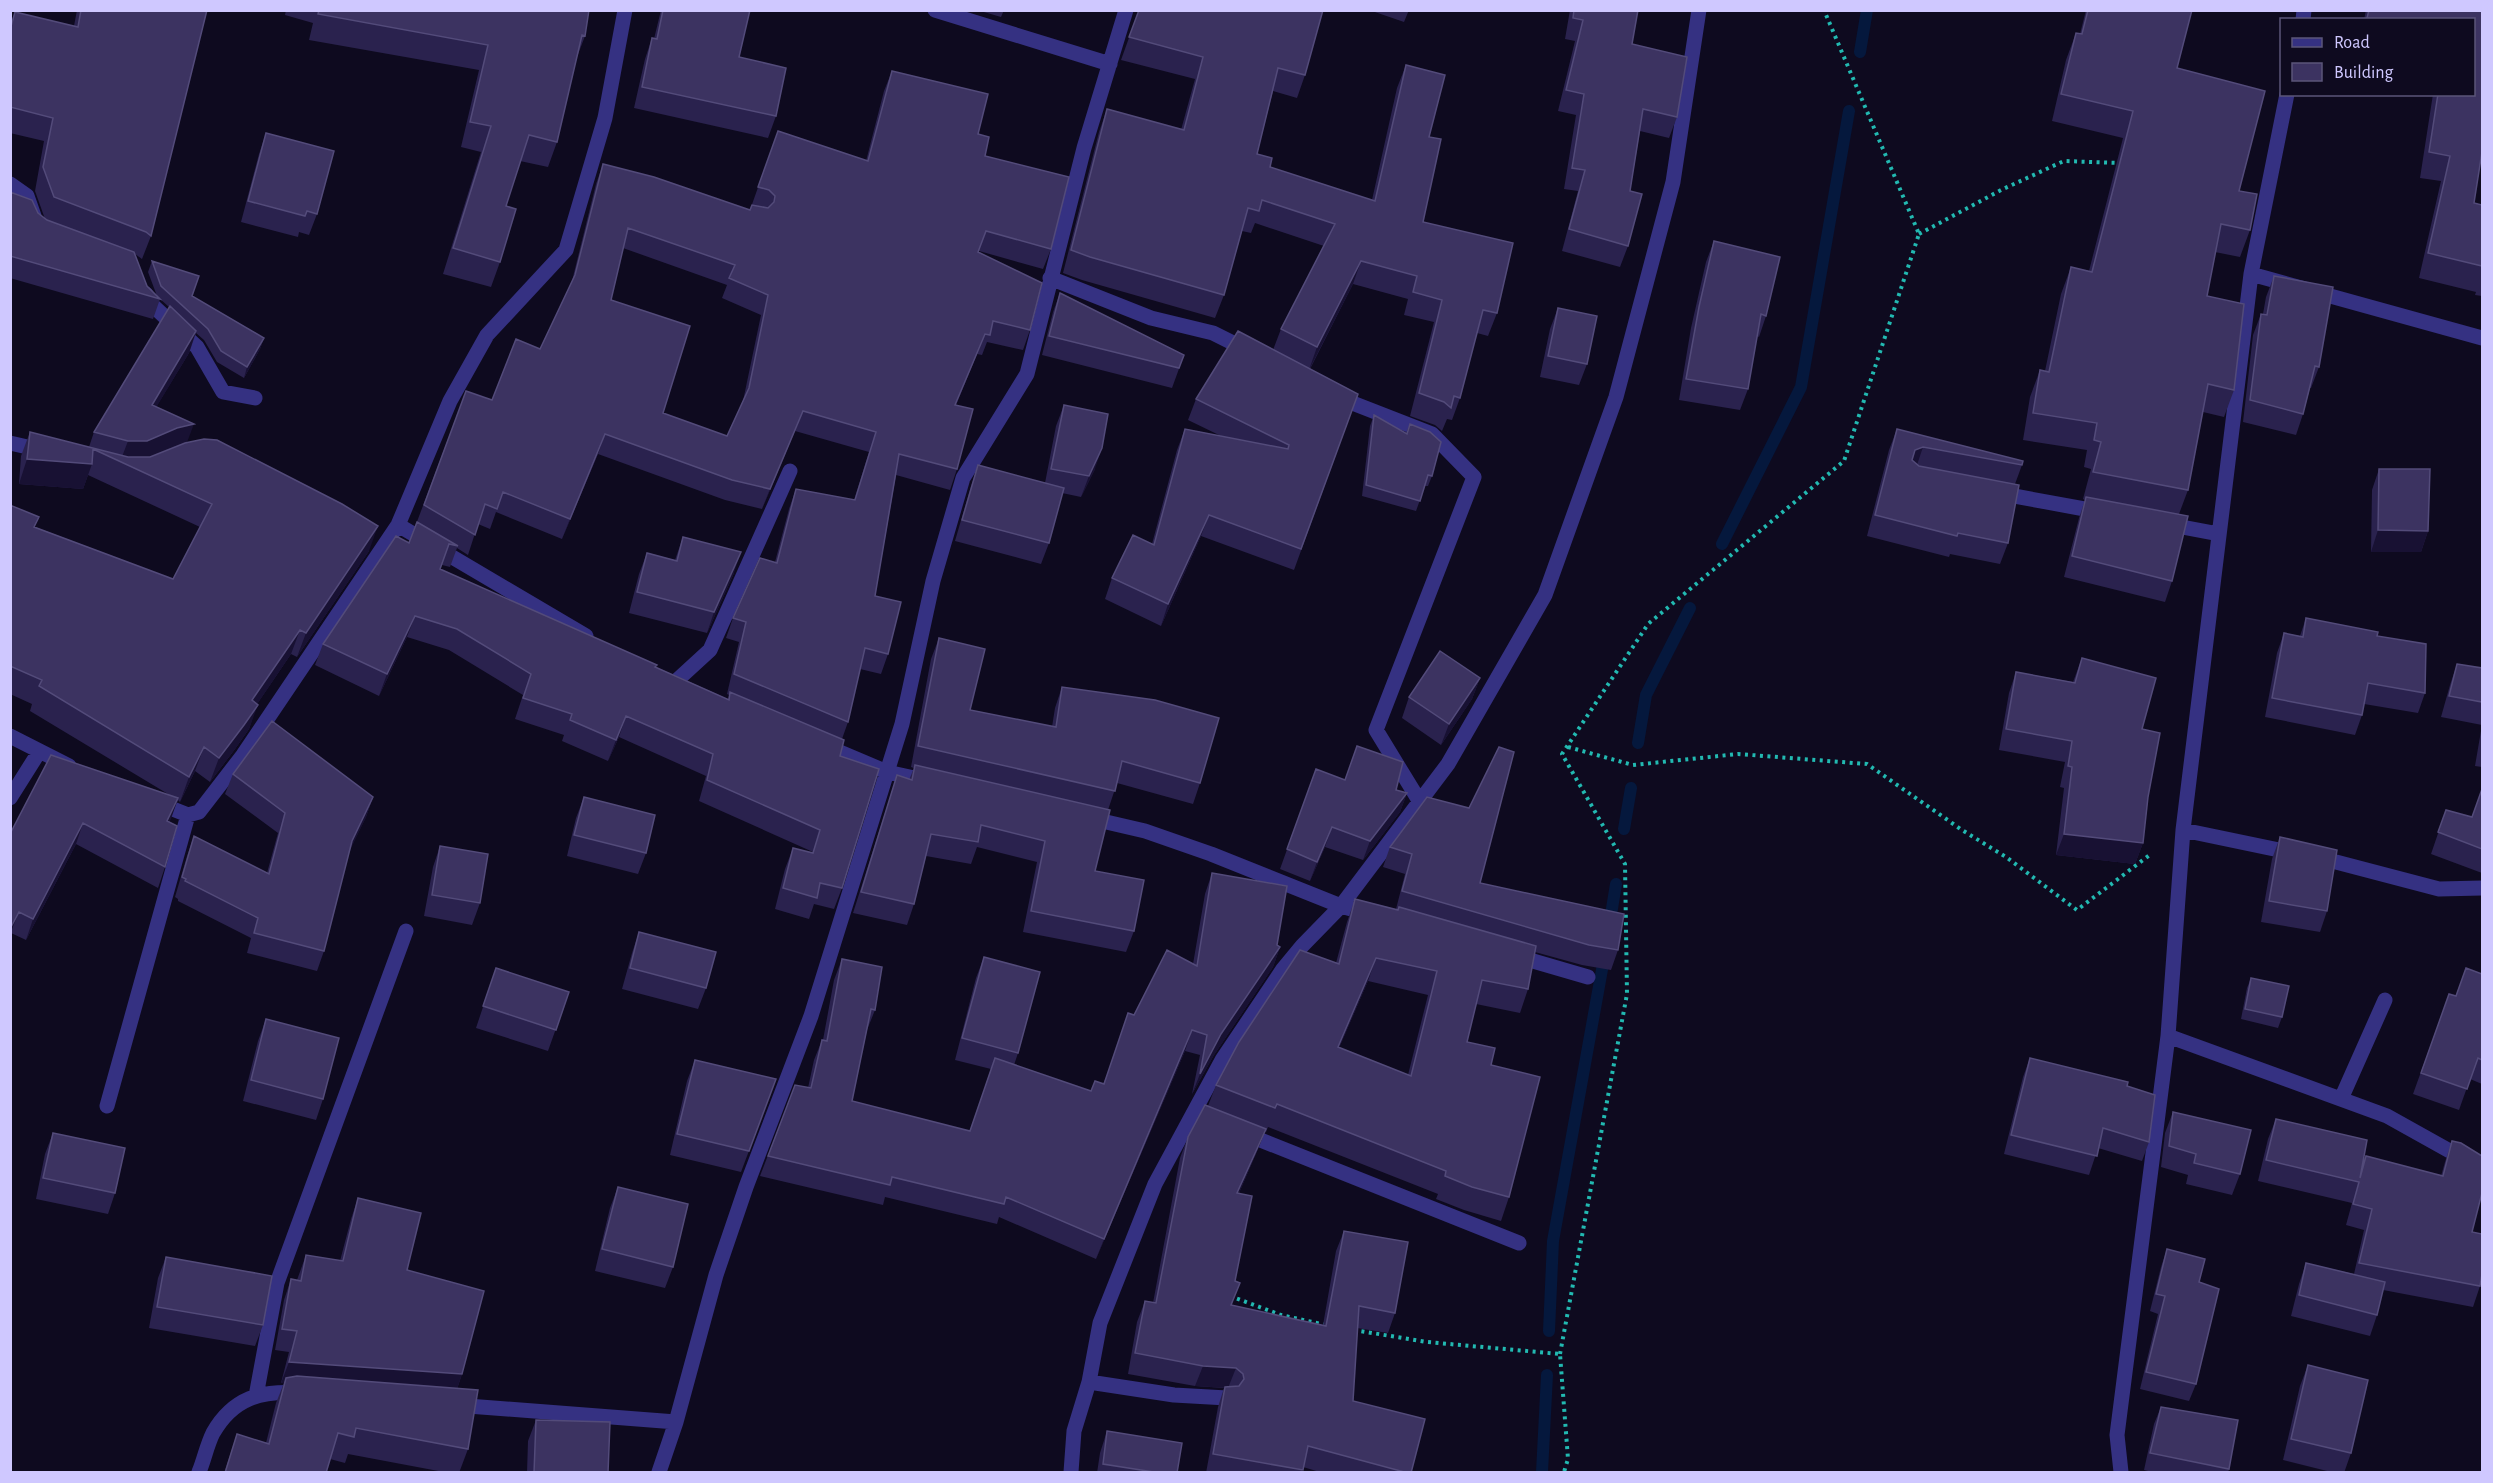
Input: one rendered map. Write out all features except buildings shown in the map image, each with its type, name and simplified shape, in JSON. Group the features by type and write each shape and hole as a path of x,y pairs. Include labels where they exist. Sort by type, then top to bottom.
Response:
{"street":[{"path":"137,796 188,815 199,812 243,755 377,544 398,525 450,400 487,335 566,250 596,172 625,10"},
{"path":"936,10 1110,64"},
{"path":"659,1473 676,1422 716,1275 746,1187 812,1016 902,724 933,581 963,478 1027,374 1084,148 1126,10"},
{"path":"1071,1473 1074,1431 1089,1382 1100,1323 1119,1270 1155,1184 1198,1115 1222,1060 1283,969 1341,906 1448,764 1545,595 1616,397 1673,182 1699,10"},
{"path":"2121,1473 2117,1435 2168,1036 2183,830 2251,274 2287,96"},
{"path":"10,184 27,196 37,226 43,231"},
{"path":"2251,274 2482,338"},
{"path":"1050,278 1151,318 1213,333 1265,358"},
{"path":"142,283 149,302 197,347 224,393 255,398"},
{"path":"1326,391 1346,402 1432,434 1474,477 1376,730 1420,802"},
{"path":"10,443 55,454"},
{"path":"674,683 710,650 790,471"},
{"path":"1984,491 2114,514"},
{"path":"2149,521 2219,534"},
{"path":"398,525 602,645"},
{"path":"10,736 79,770"},
{"path":"812,741 887,772 940,784"},
{"path":"10,798 39,752"},
{"path":"107,1106 188,815"},
{"path":"1079,816 1145,831 1211,854 1341,906 1386,919"},
{"path":"2183,830 2336,862 2439,889 2482,888"},
{"path":"256,1396 277,1283 406,931"},
{"path":"1498,951 1588,977"},
{"path":"2341,1099 2385,1000"},
{"path":"2168,1036 2387,1116 2482,1169"},
{"path":"1226,1126 1519,1243"},
{"path":"1089,1382 1174,1395 1227,1398"},
{"path":"199,1473 213,1433 237,1403 256,1396 288,1392 312,1394"},
{"path":"441,1404 676,1422"}],"path":[{"path":"1648,624 1844,461 1919,234 1824,10"},
{"path":"1919,234 2003,189 2064,161 2117,161 2127,166"},
{"path":"1568,747 1633,765 1738,754 1868,765 1962,831 2006,857 2077,910 2183,830"},
{"path":"1220,1292 1281,1315 1333,1326"},
{"path":"1344,1328 1427,1342 1560,1354 1568,1459 1564,1473"}],"waterway":[{"path":"1860,52 1867,10"},
{"path":"1722,544 1801,387 1849,111"},
{"path":"1638,743 1646,695 1690,608"},
{"path":"1624,829 1631,788"},
{"path":"1609,927 1616,884"},
{"path":"1549,1331 1553,1241 1605,953"},
{"path":"1542,1472 1547,1375"}]}
